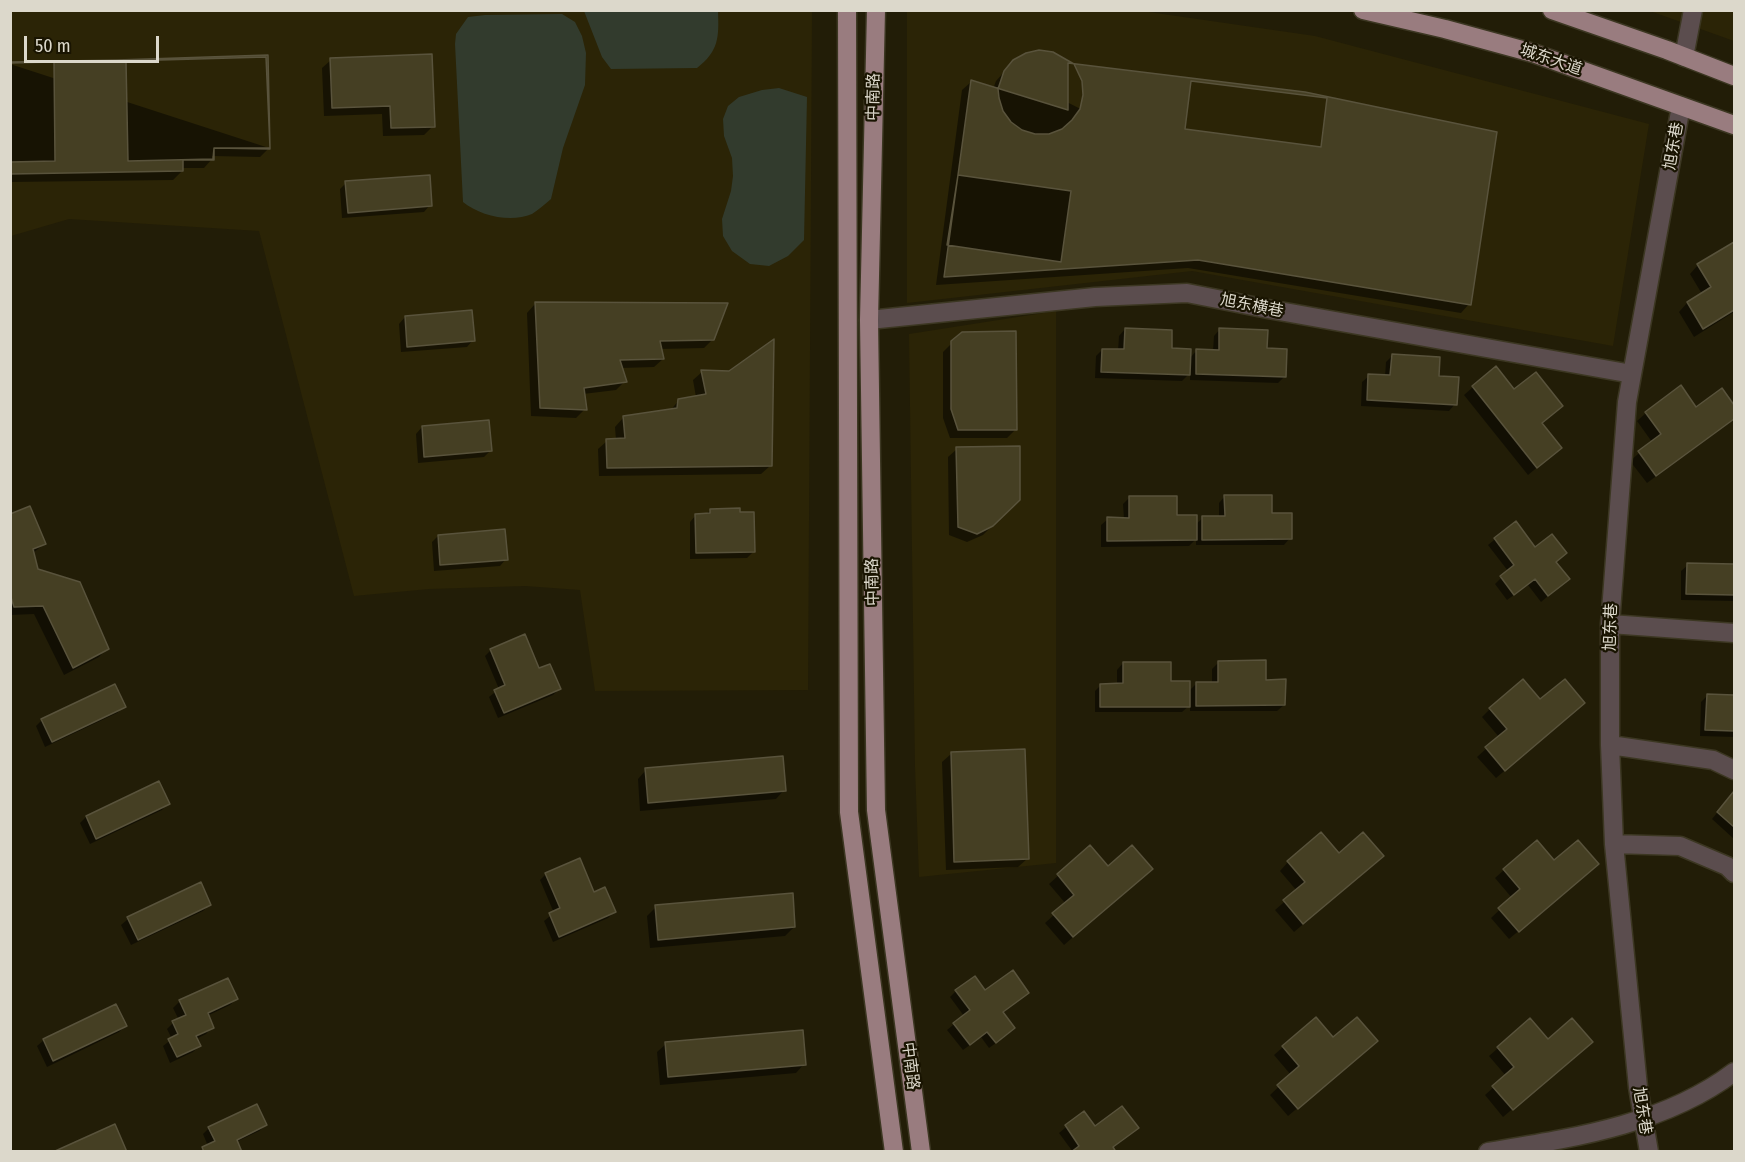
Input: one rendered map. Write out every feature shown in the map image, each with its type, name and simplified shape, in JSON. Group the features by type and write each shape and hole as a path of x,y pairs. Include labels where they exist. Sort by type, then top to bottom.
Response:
{"main road":[{"name":"中南路","path":"847,10 849,812 894,1152"},
{"name":"中南路","path":"876,10 869,320 876,810 921,1152"},
{"name":"城东大道","path":"1363,10 1533,53 1734,125"},
{"path":"1552,10 1734,76"}],"street":[{"path":"1684,57 1693,10"},
{"name":"旭东巷","path":"1649,1152 1638,1087 1614,844 1610,745 1610,624 1627,402 1682,106"},
{"name":"旭东横巷","path":"869,320 1095,297 1187,293 1632,374"},
{"path":"1610,624 1734,633"},
{"path":"1610,745 1713,760 1734,770"},
{"path":"1614,844 1680,846 1727,866 1734,873"},
{"path":"1488,1152 1556,1141 1644,1119 1706,1092 1734,1072"}],"shaded area":[{"path":"11,11 812,11 808,690 595,691 580,590 525,586 429,589 354,596 259,231 69,219 11,236"},
{"path":"907,11 1142,11 1315,36 1649,124 1613,346 1192,271 907,303"},
{"path":"1650,11 1734,11 1734,41"},
{"path":"1056,311 1056,863 919,877 915,767 909,334"}],"green space":[{"path":"584,11 718,11 718,36 710,56 697,68 611,69 602,57"},
{"path":"562,14 575,22 582,36 586,53 585,85 563,148 551,199 532,214 524,217 496,217 478,211 463,202 456,34 468,17"},
{"path":"779,88 807,97 804,240 788,256 769,266 750,264 732,251 723,236 722,219 733,176 732,158 724,136 723,119 728,106 739,97"}],"building":[{"path":"1039,50 1053,52 1074,64 1082,81 1083,95 1080,109 1062,129 1049,134 1035,134 1022,130 1011,122 1003,111 999,98 998,89 1004,71 1013,60 1026,53"},
{"path":"432,54 435,127 391,128 390,106 332,108 330,58"},
{"path":"268,55 270,149 214,148 214,160 183,160 183,171 10,174 10,62"},
{"path":"266,57 270,148 214,148 213,159 128,161 126,61"},
{"path":"54,62 55,161 10,162 10,63"},
{"path":"1068,63 1305,92 1497,132 1471,305 1198,260 944,277 971,80 1068,110"},
{"path":"1191,81 1327,98 1321,147 1185,129"},
{"path":"430,175 432,206 348,213 345,181"},
{"path":"958,175 1071,191 1061,262 947,245"},
{"path":"1734,242 1734,310 1703,329 1687,302 1711,287 1697,264"},
{"path":"535,302 728,303 714,340 660,341 664,359 620,360 627,382 584,388 587,410 540,408"},
{"path":"472,310 475,341 407,347 405,316"},
{"path":"1125,328 1172,330 1172,348 1191,349 1190,375 1101,372 1102,349 1124,349"},
{"path":"1219,328 1268,330 1267,348 1287,349 1286,377 1196,374 1196,349 1219,350"},
{"path":"1016,331 1017,430 958,430 951,409 951,341 962,332"},
{"path":"774,339 772,466 607,468 606,439 625,438 623,416 677,408 678,399 706,394 701,370 729,371"},
{"path":"1392,354 1440,357 1439,376 1459,377 1457,405 1367,400 1368,374 1390,375"},
{"path":"1496,366 1514,389 1536,372 1563,406 1542,423 1562,448 1537,468 1472,386"},
{"path":"1681,385 1696,407 1722,388 1734,405 1734,419 1656,476 1638,451 1661,434 1645,412"},
{"path":"489,420 492,451 424,457 422,426"},
{"path":"1020,446 1020,500 993,526 977,534 958,527 956,447"},
{"path":"1224,495 1272,495 1272,513 1292,513 1292,539 1202,540 1202,516 1225,516"},
{"path":"1129,496 1177,496 1177,515 1197,515 1197,540 1107,541 1107,517 1129,518"},
{"path":"30,506 46,544 33,549 38,569 80,582 109,649 73,668 43,606 14,607 10,594 10,514"},
{"path":"740,508 740,512 754,512 755,552 696,553 695,514 710,513 710,509"},
{"path":"1516,521 1535,547 1552,534 1567,553 1556,562 1570,579 1548,596 1535,579 1514,595 1500,576 1514,565 1494,538"},
{"path":"505,529 508,560 440,565 438,535"},
{"path":"1687,563 1734,564 1734,595 1686,594"},
{"path":"525,634 539,668 550,664 561,689 504,713 494,690 505,685 490,649"},
{"path":"1266,660 1266,680 1286,679 1285,705 1196,706 1196,682 1218,682 1218,661"},
{"path":"1123,662 1171,662 1171,681 1190,681 1190,707 1100,707 1100,684 1123,683"},
{"path":"1523,679 1540,699 1565,679 1585,703 1505,771 1485,747 1507,729 1489,708"},
{"path":"115,684 126,707 52,742 41,719"},
{"path":"1707,694 1734,695 1734,731 1705,730"},
{"path":"1025,749 1029,859 954,862 951,752"},
{"path":"783,756 786,791 648,803 645,768"},
{"path":"159,781 170,804 96,839 86,816"},
{"path":"1734,791 1734,827 1717,812"},
{"path":"1321,832 1339,853 1363,832 1384,856 1303,924 1283,900 1305,882 1287,861"},
{"path":"1537,840 1554,860 1578,840 1599,864 1519,932 1498,908 1520,889 1503,869"},
{"path":"1090,845 1108,866 1132,845 1153,869 1073,937 1052,913 1074,895 1057,874"},
{"path":"580,858 594,892 605,887 616,912 559,937 549,913 560,908 545,873"},
{"path":"201,882 211,905 138,940 127,917"},
{"path":"793,893 795,927 658,940 655,905"},
{"path":"1013,970 1029,993 1003,1012 1015,1028 996,1043 987,1032 970,1045 953,1023 970,1010 955,990 975,976 985,990"},
{"path":"228,978 238,999 208,1013 214,1028 196,1036 201,1046 177,1057 168,1039 178,1034 172,1021 186,1015 179,1000"},
{"path":"116,1004 127,1026 53,1061 43,1039"},
{"path":"1316,1017 1333,1037 1357,1017 1378,1041 1298,1109 1277,1085 1299,1066 1282,1046"},
{"path":"1530,1018 1548,1039 1572,1018 1593,1042 1513,1110 1492,1086 1514,1067 1497,1047"},
{"path":"803,1030 806,1065 668,1077 665,1042"},
{"path":"257,1104 267,1125 237,1140 242,1152 204,1152 202,1147 215,1141 208,1127"},
{"path":"1122,1106 1139,1128 1113,1147 1116,1152 1071,1152 1079,1146 1065,1125 1084,1111 1095,1126"},
{"path":"115,1124 127,1152 53,1152"}]}
